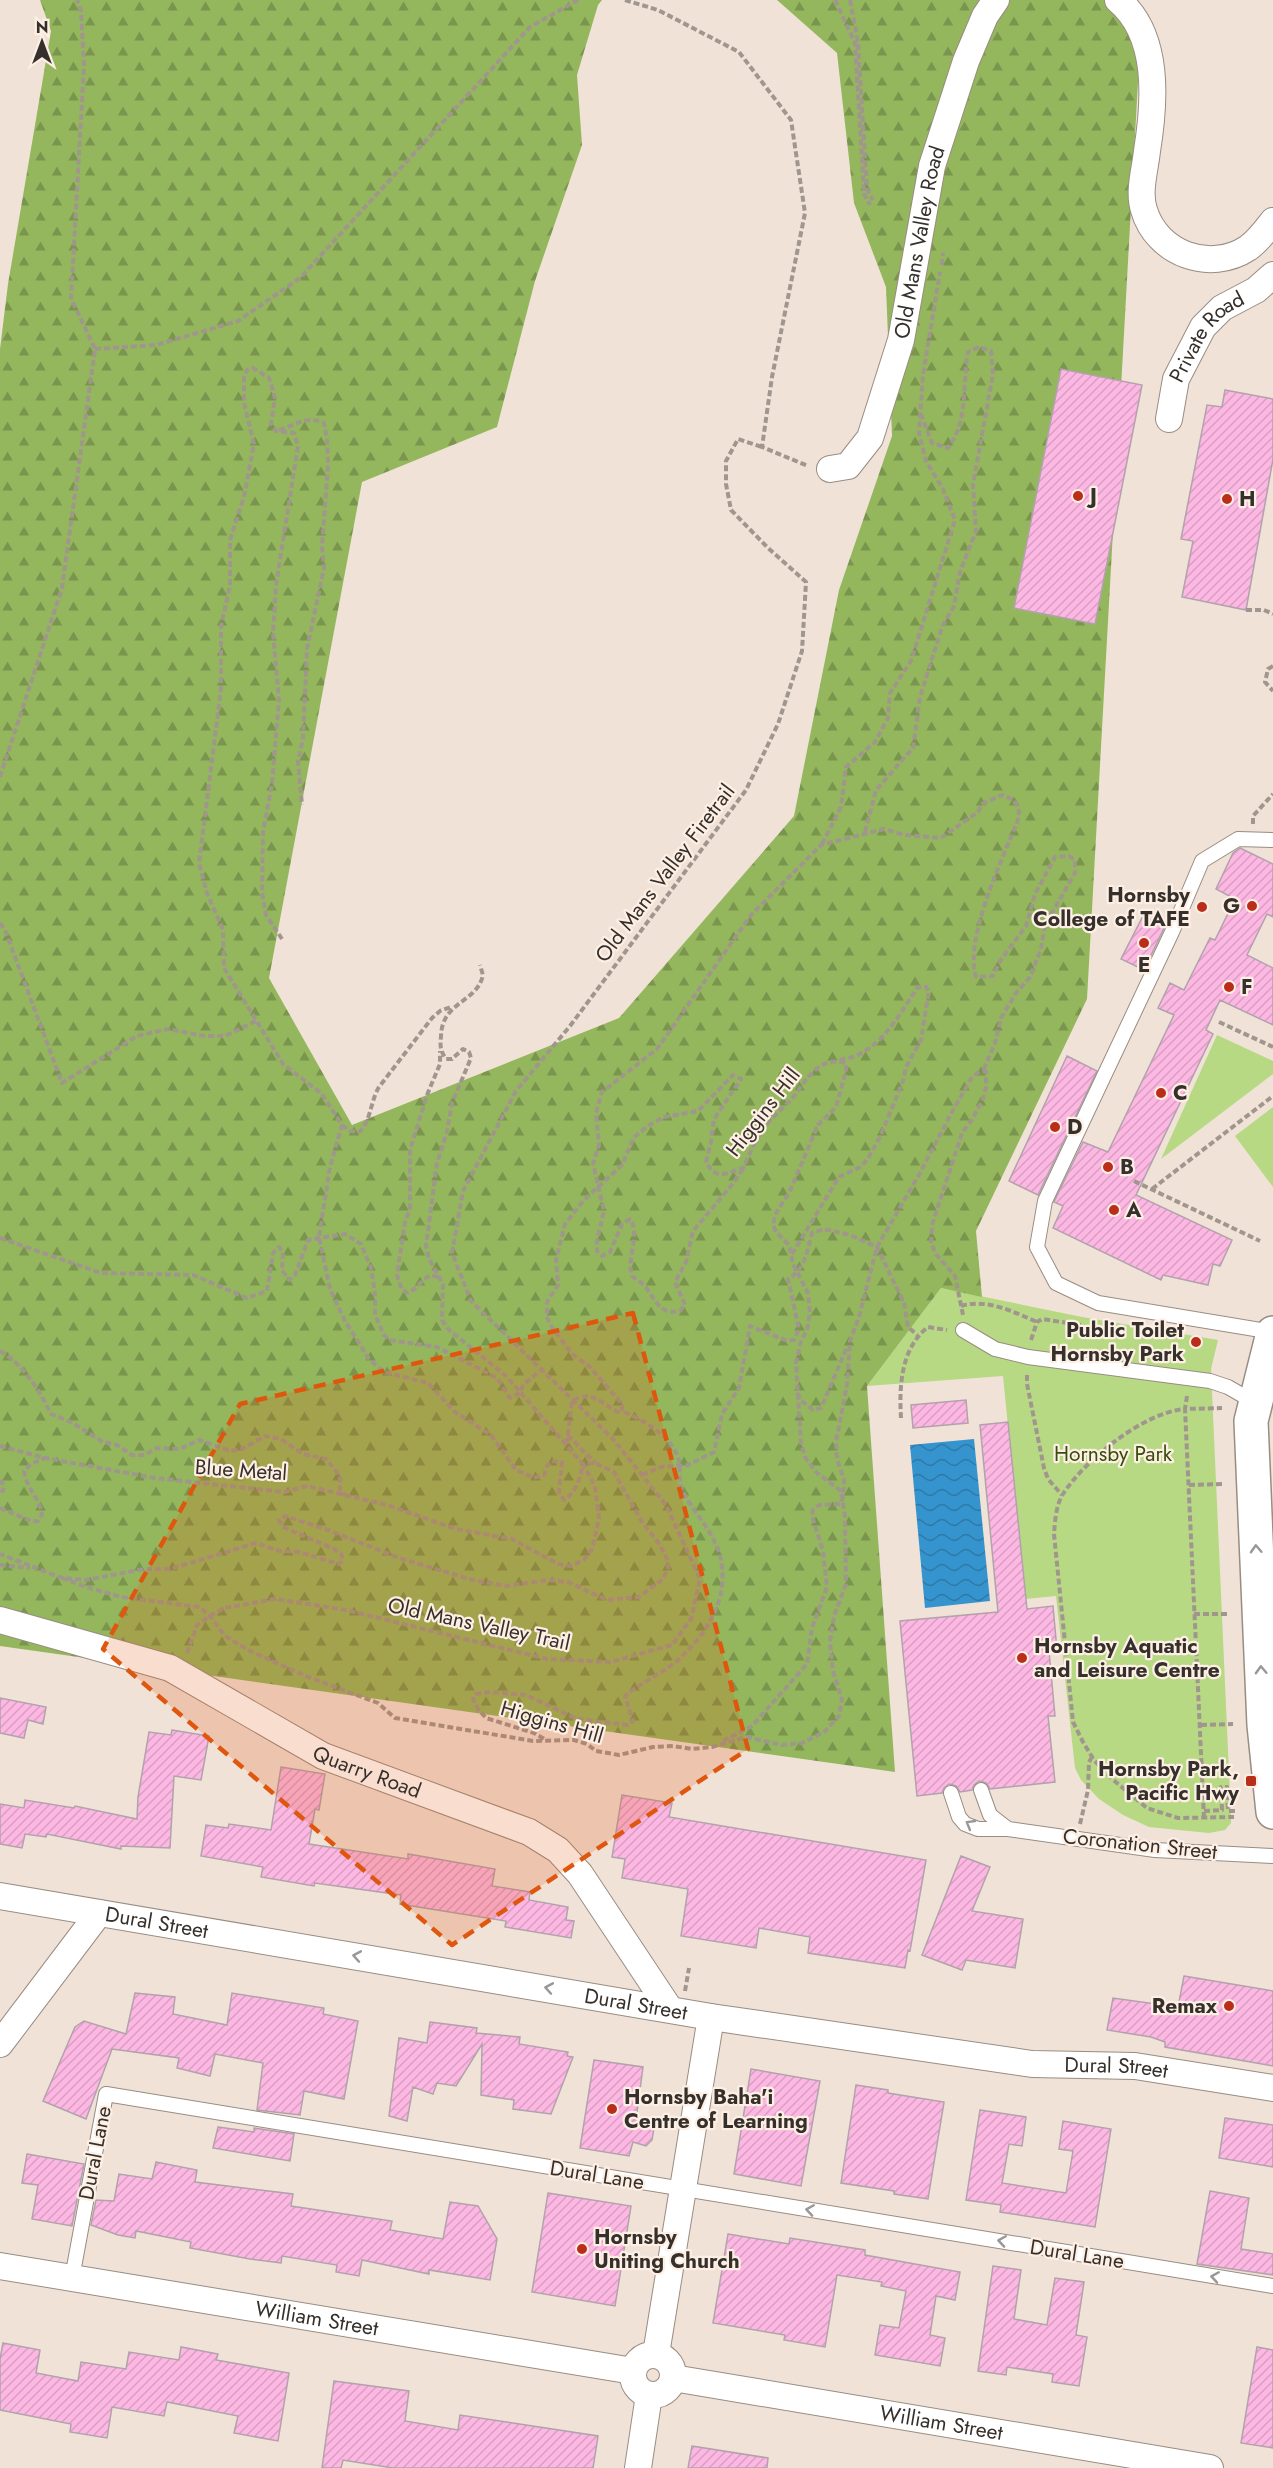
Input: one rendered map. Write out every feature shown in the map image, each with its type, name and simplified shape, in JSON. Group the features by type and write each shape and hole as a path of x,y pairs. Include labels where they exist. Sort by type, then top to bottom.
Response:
{"main road":[{"path":"1273,1334 1254,1402 1251,1429 1264,1725 1273,1812"},
{"path":"1273,1334 1273,1440"}],"street":[{"name":"Old Mans Valley Road","path":"830,469 848,466 870,438 901,340 932,166 966,61 985,16 996,0"},
{"path":"1118,0 1143,34 1152,74 1152,112 1142,187 1143,209 1152,229 1167,246 1187,256 1209,260 1230,256 1249,247 1273,221"},
{"name":"Private Road","path":"1168,419 1176,379 1203,327 1222,308 1256,290 1273,275"},
{"name":"Quarry Road","path":"0,1620 170,1668 293,1741 323,1756 529,1832 558,1850 580,1874 677,2001"},
{"name":"Dural Street","path":"0,1896 677,2001 711,2017 1032,2064 1135,2066 1273,2088"},
{"path":"0,2044 99,1913"},
{"path":"656,2355 711,2017"},
{"name":"William Street","path":"0,2266 633,2371"},
{"path":"656,2355 664,2357 669,2363 673,2378 665,2391 649,2395 636,2387 633,2371 641,2358 656,2355"},
{"name":"William Street","path":"673,2378 1210,2468"},
{"path":"638,2468 649,2395"}],"lane":[{"path":"1269,840 1238,839 1202,861 1172,932 1045,1201 1037,1248 1056,1283 1098,1304 1273,1334"},
{"path":"966,1327 995,1349 1028,1357 1210,1381 1228,1387 1254,1402"},
{"path":"981,1790 990,1815 1008,1829"},
{"name":"Coronation Street","path":"951,1792 955,1809 965,1824 982,1830 1008,1829 1155,1850 1273,1856"},
{"name":"Dural Lane","path":"72,2278 106,2094 1273,2286"}],"path":[{"path":"0,777 62,588 95,349 70,298 84,65 81,11 77,0"},
{"path":"95,349 156,345 238,321 300,278 530,27 578,0"},
{"path":"625,0 658,10 739,52 791,120 805,213 772,377 762,447 806,466 830,469"},
{"path":"835,0 855,43 864,194 871,203 867,189 858,42 850,0"},
{"path":"942,265 943,253"},
{"path":"743,1168 693,1231 686,1262 675,1282 685,1305 680,1311 673,1313 656,1304 646,1287 632,1276 630,1267 634,1237 630,1219 622,1224 610,1252 602,1256 597,1251 597,1240 604,1211 592,1163 598,1145 596,1113 603,1092 657,1049 751,915 821,845 841,807 846,767 875,742 888,718 890,693 911,661 955,520 943,489 926,461 920,433 920,412 930,323 940,272"},
{"path":"866,832 876,789 913,748 920,697 942,627 954,606 960,572 976,531 973,484 993,374 991,351 979,347 968,352 964,371 965,398 957,436 948,448 932,443 920,412"},
{"path":"282,939 266,915 262,893 263,832 272,784 279,700 273,633 276,585 298,446 294,433 276,431 271,424 275,398 269,378 253,368 247,370 244,377 244,403 254,444 244,497 230,540 230,585 221,627 221,689 200,863 207,893 223,930 224,968 283,1064 322,1094 342,1125 350,1131 359,1132 365,1127 372,1099 379,1087 432,1018 440,1011 452,1007 478,987 483,975 480,965"},
{"path":"276,431 314,418 324,423 327,439 328,465 322,546 324,568 307,649 303,738 298,762 302,805"},
{"name":"Old Mans Valley Firetrail","path":"505,1334 471,1301 452,1253 463,1191 516,1091 564,1034 747,790 778,724 802,651 806,582 731,510 726,461 738,439 762,447"},
{"path":"1246,610 1264,610 1273,614"},
{"path":"1273,666 1268,669 1265,681 1273,691"},
{"path":"1269,840 1253,828 1253,816 1273,794"},
{"path":"821,845 884,829 904,835 941,838 978,812 982,804 1002,795 1014,800 1019,811 1018,820 980,921 973,952 976,977 993,975 1000,961 1026,926 1035,894 1055,857 1069,856 1075,860 1075,873 1045,925 1041,949 1030,977 1016,993 1001,1018 995,1043 983,1071 986,1072 987,1078 982,1099 973,1118 962,1133 932,1226 931,1243 936,1254 955,1276 966,1327 942,1330 928,1327 917,1335 903,1367 900,1396 901,1418"},
{"path":"0,923 5,930 62,1083 137,1036 168,1029 204,1036 225,1036 256,1021"},
{"name":"Higgins Hill","path":"792,1254 839,1177 860,1167 867,1160 880,1137 903,1081 906,1066 921,1040 928,991 926,987 918,987 898,1020 875,1045 859,1055 822,1065 804,1079 794,1096 763,1128 743,1168 718,1174 711,1171 706,1162 714,1119 741,1079 733,1075 698,1111 664,1117 634,1137 622,1165 597,1188 565,1224 556,1260 558,1285 547,1302 545,1310 550,1326 576,1359 594,1371 622,1404 622,1411 657,1431 672,1445 680,1466 682,1491 717,1546 722,1566 720,1599 706,1632 677,1661 624,1696 633,1721 628,1725 577,1719 526,1695 490,1692 476,1694 473,1699 477,1709 486,1718 534,1733 546,1740 574,1740 587,1744 596,1751 619,1755 653,1747 673,1746 692,1749 712,1747 747,1737 782,1745 802,1743 824,1732 839,1716 843,1700 833,1671 830,1642 834,1616 846,1584 844,1480 837,1460 836,1442 847,1385 850,1341 859,1317 864,1290 877,1247 971,1079 983,1071"},
{"path":"441,1280 431,1275 426,1277 415,1290 408,1293 402,1290 397,1275 405,1222 410,1208 410,1150 427,1095 440,1064 441,1024 452,1007"},
{"path":"1219,1022 1273,1047"},
{"path":"440,1051 446,1059 452,1059 463,1049 469,1052 471,1058 452,1103 447,1132 434,1174 433,1203 426,1246 429,1259 443,1284 442,1320 448,1329 506,1376 584,1464"},
{"path":"712,1747 752,1726 807,1664 812,1628 827,1587 823,1551 812,1516 813,1510 819,1505 840,1504 843,1498 841,1491 816,1472 805,1457 798,1423 797,1393 798,1353 807,1330 810,1313 808,1293 793,1264 789,1245 776,1232 773,1224 776,1213 789,1193 818,1125 836,1107 844,1082 846,1063 834,1060"},
{"path":"1152,1189 1273,1096"},
{"path":"342,1125 330,1167 319,1237 330,1289 345,1321 369,1359 384,1372 428,1383 455,1412 491,1435 516,1470 534,1478 544,1475 547,1466 552,1461 562,1462 559,1492 564,1500 578,1485 584,1464"},
{"path":"1134,1181 1260,1241"},
{"path":"642,1475 661,1467 688,1465 714,1452 722,1414 739,1388 750,1326 785,1340 794,1340 799,1329 788,1279 798,1274 812,1233 824,1229 850,1235 877,1247 904,1303 908,1327 917,1335"},
{"path":"0,1238 101,1274 192,1275 247,1298 267,1291 273,1253 279,1248 283,1252 282,1270 289,1280 296,1275 308,1240 345,1234 361,1244 371,1268 378,1324 389,1340 437,1347 497,1378 510,1398 520,1393 523,1385 541,1370"},
{"path":"961,1306 987,1305 1037,1322"},
{"path":"1062,1495 1048,1479 1044,1468 1027,1384 1028,1357 1037,1322 1042,1319 1052,1319 1081,1325"},
{"name":"Old Mans Valley Trail","path":"191,1639 197,1625 224,1608 275,1599 346,1610 547,1659 611,1662 672,1645 691,1620 700,1579 666,1505 613,1438 505,1334"},
{"path":"797,1393 813,1410 821,1408 850,1341"},
{"path":"0,1351 27,1376 51,1414 71,1422 103,1442 117,1445 132,1455 144,1455 157,1448 180,1449 199,1440 230,1451 242,1449 265,1436 281,1439 303,1454 326,1460 340,1476 340,1491 348,1497"},
{"path":"567,1444 572,1401 582,1395 589,1395 614,1411 620,1413 622,1411"},
{"path":"1222,1408 1185,1409 1167,1413 1126,1435 1085,1468 1062,1495 1056,1513 1054,1534 1072,1714 1076,1730 1092,1757 1125,1791 1147,1808 1178,1818 1234,1817"},
{"path":"1185,1409 1204,1818"},
{"path":"62,1578 86,1580 144,1569 170,1569 256,1543 280,1551 299,1552 339,1564 343,1560 341,1554 333,1549 283,1527 279,1520 285,1516 346,1536 399,1558 473,1581 506,1586 548,1580 568,1582 607,1600 639,1597 663,1579 668,1568 667,1559 660,1545 642,1522 614,1473 595,1463 568,1435"},
{"name":"Blue Metal","path":"0,1446 45,1458 155,1478 284,1492 307,1486 387,1505 456,1529 512,1539 558,1564 570,1566 584,1560 592,1549 600,1513 595,1486 584,1464"},
{"path":"0,1508 31,1521 38,1521 42,1515 41,1506 25,1482 24,1471 31,1464 45,1458"},
{"path":"584,1464 595,1463"},
{"path":"0,1480 4,1486 3,1491 0,1491"},
{"path":"1189,1485 1223,1484"},
{"path":"0,1554 86,1587 121,1597 200,1607 225,1636 250,1651 308,1677 378,1703 395,1718 533,1741 546,1740"},
{"path":"0,1565 39,1569"},
{"path":"1194,1614 1228,1614"},
{"path":"1201,1725 1233,1724"},
{"path":"1081,1821 1088,1790 1089,1762 1092,1757"},
{"path":"1204,1811 1222,1810 1221,1787 1227,1787 1228,1811 1236,1811"},
{"path":"677,2001 689,1968"}],"highlighted area":[{"path":"633,1313 748,1749 452,1945 103,1649 240,1404"}],"green space":[{"path":"40,0 602,0 598,5 577,75 582,145 535,281 497,427 362,482 269,978 352,1125 619,1018 794,816 839,590 892,436 886,287 854,203 837,53 777,0 1132,0 1142,10 1087,999 976,1231 982,1297 941,1288 867,1386 895,1772 0,1646 0,349 8,284 51,31"},
{"path":"1217,1035 1273,1061 1273,1074 1161,1159"},
{"path":"1273,1107 1273,1187 1235,1136"},
{"name":"Hornsby Park","path":"941,1288 1082,1317 1218,1340 1211,1369 1231,1818 1231,1823 1225,1830 1209,1833 1149,1827 1123,1815 1099,1799 1081,1780 1075,1768 1056,1596 1025,1599 1003,1376 867,1386"}],"water":[{"path":"974,1439 990,1601 925,1608 910,1445"}],"building":[{"name":"J","path":"1061,369 1142,385 1095,624 1014,608"},
{"name":"H","path":"1225,390 1273,399 1273,459 1246,610 1182,597 1193,541 1181,539 1207,405 1222,407"},
{"path":"1240,848 1273,864 1273,917 1267,914 1247,955 1273,968 1273,1025 1220,1000 1206,1030 1213,1034 1136,1195 1232,1240 1220,1266 1213,1264 1208,1285 1163,1275 1161,1280 1053,1228 1063,1206 1054,1202 1083,1142 1108,1152 1174,1015 1158,1008 1170,983 1184,990 1210,938 1215,940 1235,899 1216,889 1233,853"},
{"name":"E","path":"1143,916 1165,926 1144,970 1121,959"},
{"name":"D","path":"1067,1056 1097,1071 1038,1195 1009,1181"},
{"path":"966,1400 968,1423 913,1428 911,1405"},
{"path":"1008,1422 1027,1609 1053,1606 1057,1650 1049,1651 1055,1716 1048,1716 1055,1782 990,1789 986,1783 979,1781 972,1790 960,1792 956,1786 949,1784 942,1793 917,1796 900,1621 998,1612 980,1425"},
{"path":"0,1698 46,1707 43,1724 28,1720 24,1738 0,1733"},
{"path":"172,1730 209,1736 201,1780 174,1776 170,1848 121,1846 121,1849 47,1834 46,1837 25,1834 22,1848 0,1844 0,1804 24,1808 25,1800 74,1808 75,1806 137,1819 138,1797 149,1732 171,1735"},
{"path":"281,1767 325,1774 319,1810 315,1809 309,1844 408,1859 408,1854 495,1869 492,1886 530,1892 529,1900 568,1907 566,1920 574,1921 571,1938 505,1927 506,1921 400,1904 401,1895 315,1883 314,1886 261,1877 263,1867 201,1856 206,1825 228,1828 229,1824 271,1830"},
{"path":"622,1795 672,1803 669,1817 926,1860 905,1968 808,1953 810,1937 759,1928 756,1948 681,1936 688,1889 622,1878 625,1859 612,1857"},
{"path":"961,1856 990,1867 972,1911 1023,1919 1015,1968 966,1960 962,1970 922,1955"},
{"path":"1184,1976 1273,1991 1273,2066 1165,2047 1165,2042 1151,2037 1107,2030 1113,1998 1178,2007"},
{"path":"135,1993 175,1997 173,2014 227,2025 232,1993 324,2008 323,2014 358,2021 344,2099 304,2091 300,2115 257,2110 263,2063 215,2054 210,2076 177,2068 179,2058 112,2049 86,2119 43,2101 75,2027 84,2021 126,2034"},
{"path":"430,2022 477,2028 476,2033 520,2037 519,2044 568,2052 567,2056 573,2057 551,2114 513,2109 514,2100 481,2095 482,2044 456,2086 437,2083 433,2094 413,2087 407,2121 389,2116 399,2038 427,2043"},
{"name":"Hornsby Baha'i Centre of Learning","path":"594,2060 643,2067 636,2120 649,2123 654,2128 652,2140 646,2146 633,2142 629,2156 580,2148"},
{"path":"751,2069 820,2081 801,2186 734,2174"},
{"path":"856,2085 944,2102 928,2199 841,2183"},
{"path":"980,2110 1026,2117 1022,2146 1009,2144 1002,2183 1066,2193 1073,2151 1059,2149 1063,2121 1111,2129 1095,2227 1000,2212 1001,2205 966,2200"},
{"path":"1225,2118 1273,2125 1273,2167 1219,2158"},
{"path":"218,2127 254,2132 254,2128 294,2134 290,2161 213,2148"},
{"path":"27,2154 84,2164 72,2226 32,2219 38,2185 22,2183"},
{"path":"156,2162 197,2170 195,2182 293,2194 291,2206 392,2221 390,2230 443,2239 450,2202 478,2206 497,2239 490,2280 429,2270 429,2274 362,2260 359,2276 336,2272 337,2265 282,2256 281,2263 250,2259 190,2248 191,2242 136,2231 135,2238 118,2235 91,2225 96,2200 114,2201 119,2174 152,2179"},
{"path":"1210,2191 1249,2198 1241,2249 1273,2254 1273,2275 1197,2264"},
{"name":"Hornsby Uniting Church","path":"548,2193 631,2206 615,2306 532,2292"},
{"path":"728,2234 789,2244 790,2238 865,2250 865,2255 960,2272 955,2300 936,2296 930,2335 945,2338 940,2366 875,2355 880,2325 899,2328 906,2291 881,2286 882,2282 837,2275 825,2347 784,2340 785,2335 713,2323"},
{"path":"993,2266 1021,2270 1014,2319 1047,2325 1055,2278 1084,2282 1076,2335 1087,2337 1079,2386 1052,2382 1053,2374 1007,2367 1006,2375 978,2371"},
{"path":"3,2343 40,2350 36,2373 78,2381 81,2362 126,2369 129,2352 179,2360 181,2347 218,2354 216,2360 289,2373 278,2441 234,2433 238,2416 167,2402 164,2416 112,2407 107,2438 70,2432 71,2424 0,2410 0,2359"},
{"path":"1257,2347 1273,2350 1273,2448 1241,2443"},
{"path":"334,2381 409,2391 405,2421 458,2430 460,2415 598,2436 593,2468 393,2468 343,2460 341,2468 322,2468"},
{"path":"692,2446 768,2458 767,2468 688,2468"}],"place":[{"name":"J","path":"1078,496"},
{"name":"H","path":"1227,499"},
{"name":"G","path":"1252,906"},
{"name":"Hornsby College of TAFE","path":"1202,907"},
{"name":"E","path":"1144,943"},
{"name":"F","path":"1229,987"},
{"name":"C","path":"1161,1093"},
{"name":"D","path":"1055,1127"},
{"name":"B","path":"1108,1167"},
{"name":"A","path":"1114,1210"},
{"name":"Public Toilet Hornsby Park","path":"1196,1342"},
{"name":"Hornsby Aquatic and Leisure Centre","path":"1022,1658"},
{"name":"Hornsby Park, Pacific Hwy","path":"1251,1781"},
{"name":"Remax","path":"1229,2006"},
{"name":"Hornsby Baha'i Centre of Learning","path":"612,2109"},
{"name":"Hornsby Uniting Church","path":"582,2249"}]}
